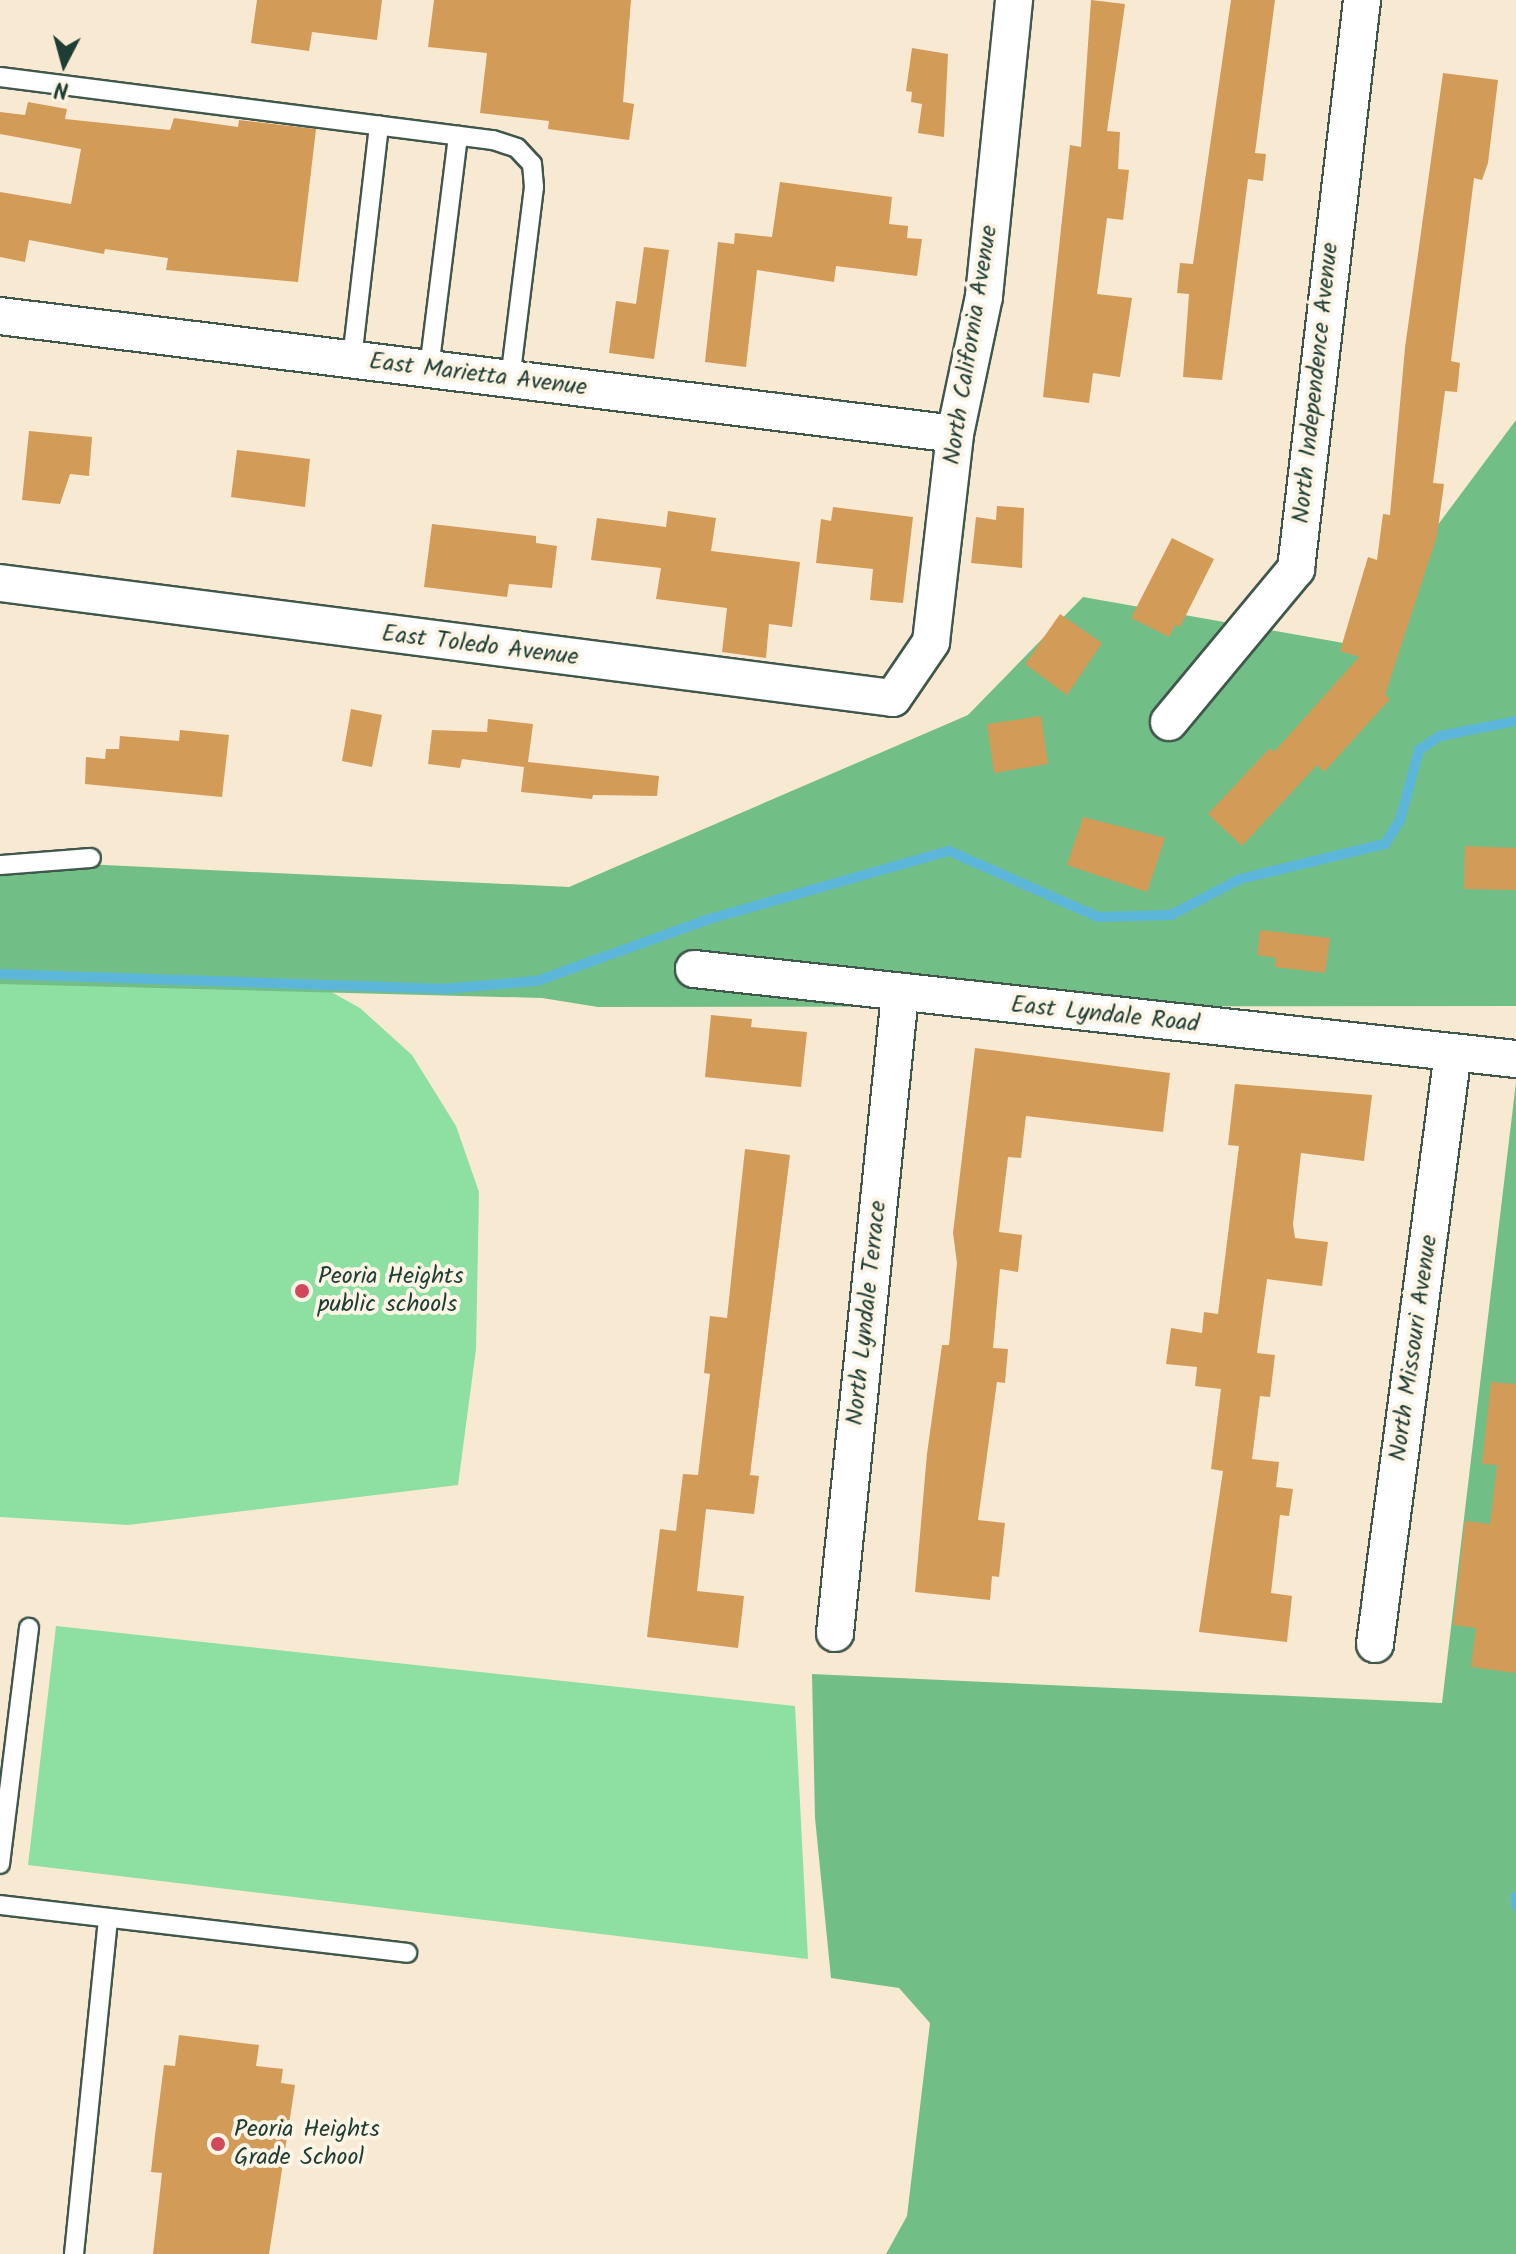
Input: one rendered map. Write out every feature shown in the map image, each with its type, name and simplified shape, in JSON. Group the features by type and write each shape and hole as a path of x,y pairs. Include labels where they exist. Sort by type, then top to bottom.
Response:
{"street":[{"name":"North California Avenue","path":"931,642 955,434 984,296 1014,0"},
{"name":"North Independence Avenue","path":"1169,722 1296,569 1362,0"},
{"name":"East Marietta Avenue","path":"0,316 955,434"},
{"name":"East Toledo Avenue","path":"0,583 893,698 931,642"},
{"name":"East Lyndale Road","path":"694,969 900,994 1516,1059"},
{"name":"North Lyndale Terrace","path":"835,1633 900,994"},
{"name":"North Missouri Avenue","path":"1375,1644 1453,1052"}],"lane":[{"path":"0,77 458,136 517,148 532,164 534,187 510,379"},
{"path":"352,359 379,126"},
{"path":"429,369 458,136"},
{"path":"0,865 91,858"},
{"path":"0,1864 29,1628"},
{"path":"0,1905 407,1953"},
{"path":"74,2254 108,1920"}],"green space":[{"path":"1516,420 1516,1006 598,1007 542,998 0,984 0,860 569,887 968,715 1083,597 1349,644"},
{"path":"0,969 292,970 360,1008 412,1055 456,1126 479,1192 476,1349 458,1485 128,1525 0,1517"},
{"path":"1516,1082 1516,2254 886,2254 907,2216 930,2023 899,1988 831,1978 815,1818 812,1674 1442,1703"},
{"path":"56,1626 795,1706 808,1959 28,1865"}],"building":[{"path":"257,0 382,0 377,40 312,32 309,51 251,43"},
{"path":"434,0 631,0 623,102 634,104 629,140 548,129 549,121 480,113 487,53 428,47"},
{"path":"1091,0 1125,4 1107,131 1120,132 1118,169 1129,170 1123,220 1107,218 1097,294 1132,298 1120,377 1093,373 1089,403 1043,397 1070,145 1081,147"},
{"path":"1231,0 1275,0 1255,153 1266,154 1263,181 1248,179 1222,380 1183,377 1189,294 1177,293 1180,263 1193,264"},
{"path":"912,48 948,54 944,137 918,133 922,104 911,102 912,92 906,91"},
{"path":"1443,73 1498,80 1488,163 1482,180 1474,178 1451,361 1460,363 1457,392 1445,391 1433,483 1444,484 1437,536 1385,695 1390,699 1324,772 1317,765 1242,846 1208,814 1270,748 1274,752 1359,657 1340,651 1368,557 1377,560 1383,514 1390,515 1405,348"},
{"path":"28,102 67,109 65,119 170,130 174,118 238,127 239,120 316,129 298,282 166,270 168,258 105,249 104,254 29,240 25,262 0,257 0,192 71,204 81,149 0,134 0,112 25,115"},
{"path":"780,182 892,197 889,224 908,226 907,238 922,239 917,276 836,266 834,282 757,270 746,367 705,362 718,242 734,244 735,233 772,237"},
{"path":"644,247 669,250 654,359 609,353 616,301 636,304"},
{"path":"29,431 92,437 89,476 70,474 60,504 22,500"},
{"path":"237,450 310,459 305,507 231,497"},
{"path":"997,506 1024,508 1022,568 971,563 976,517 996,520"},
{"path":"833,507 913,517 903,603 870,600 873,569 816,563 821,519 831,521"},
{"path":"668,511 716,518 711,551 800,562 792,627 769,624 766,658 722,652 727,608 656,599 661,568 591,560 597,518 666,527"},
{"path":"432,524 536,536 536,543 557,546 552,588 509,584 507,597 424,587"},
{"path":"1172,538 1214,559 1180,627 1175,625 1169,637 1131,618"},
{"path":"1060,614 1102,643 1067,695 1025,664"},
{"path":"351,709 382,715 372,767 342,761"},
{"path":"1041,716 1048,764 994,773 987,724"},
{"path":"488,719 533,724 528,762 659,776 657,796 593,795 592,799 521,792 524,767 462,759 460,768 428,764 432,730 487,732"},
{"path":"180,730 229,735 222,797 85,784 86,757 105,759 106,749 119,749 120,736 179,741"},
{"path":"1083,817 1165,838 1147,892 1067,865"},
{"path":"1465,846 1516,848 1516,890 1464,889"},
{"path":"1260,930 1330,938 1325,973 1275,967 1276,958 1257,955"},
{"path":"711,1015 752,1019 751,1027 807,1032 801,1087 705,1077"},
{"path":"975,1048 1170,1073 1163,1132 1026,1116 1021,1158 1008,1157 999,1232 1022,1235 1018,1272 1000,1269 993,1348 1008,1349 1005,1383 997,1382 978,1520 1005,1523 999,1577 992,1576 990,1600 915,1592 927,1454 942,1345 949,1345 957,1263 953,1233"},
{"path":"1235,1084 1372,1095 1364,1161 1301,1153 1293,1224 1295,1238 1328,1242 1322,1286 1267,1279 1257,1353 1275,1355 1270,1397 1260,1396 1252,1459 1279,1462 1276,1487 1293,1489 1289,1516 1280,1515 1271,1593 1292,1596 1287,1642 1199,1632 1223,1471 1211,1469 1221,1389 1195,1386 1197,1367 1166,1364 1171,1328 1202,1333 1204,1312 1218,1314 1239,1146 1228,1145"},
{"path":"745,1149 790,1155 750,1475 759,1476 754,1514 706,1509 697,1591 744,1596 738,1648 647,1637 660,1529 676,1531 683,1474 698,1475 710,1374 704,1373 710,1316 727,1318"},
{"path":"1491,1382 1516,1384 1516,1673 1471,1667 1476,1628 1453,1625 1465,1521 1490,1524 1497,1465 1482,1464"},
{"name":"Peoria Heights Grade School","path":"179,2035 259,2045 256,2066 283,2069 281,2083 295,2085 269,2254 153,2254 162,2173 151,2172 155,2135 164,2065 175,2066"}],"waterway":[{"path":"0,974 442,989 537,981 706,920 949,851 1098,917 1171,915 1240,879 1385,844 1400,820 1419,750 1440,736 1516,721"},
{"path":"1516,1896 1516,1906"}],"place":[{"name":"Peoria Heights public schools","path":"302,1291"},
{"name":"Peoria Heights Grade School","path":"218,2144"}]}
